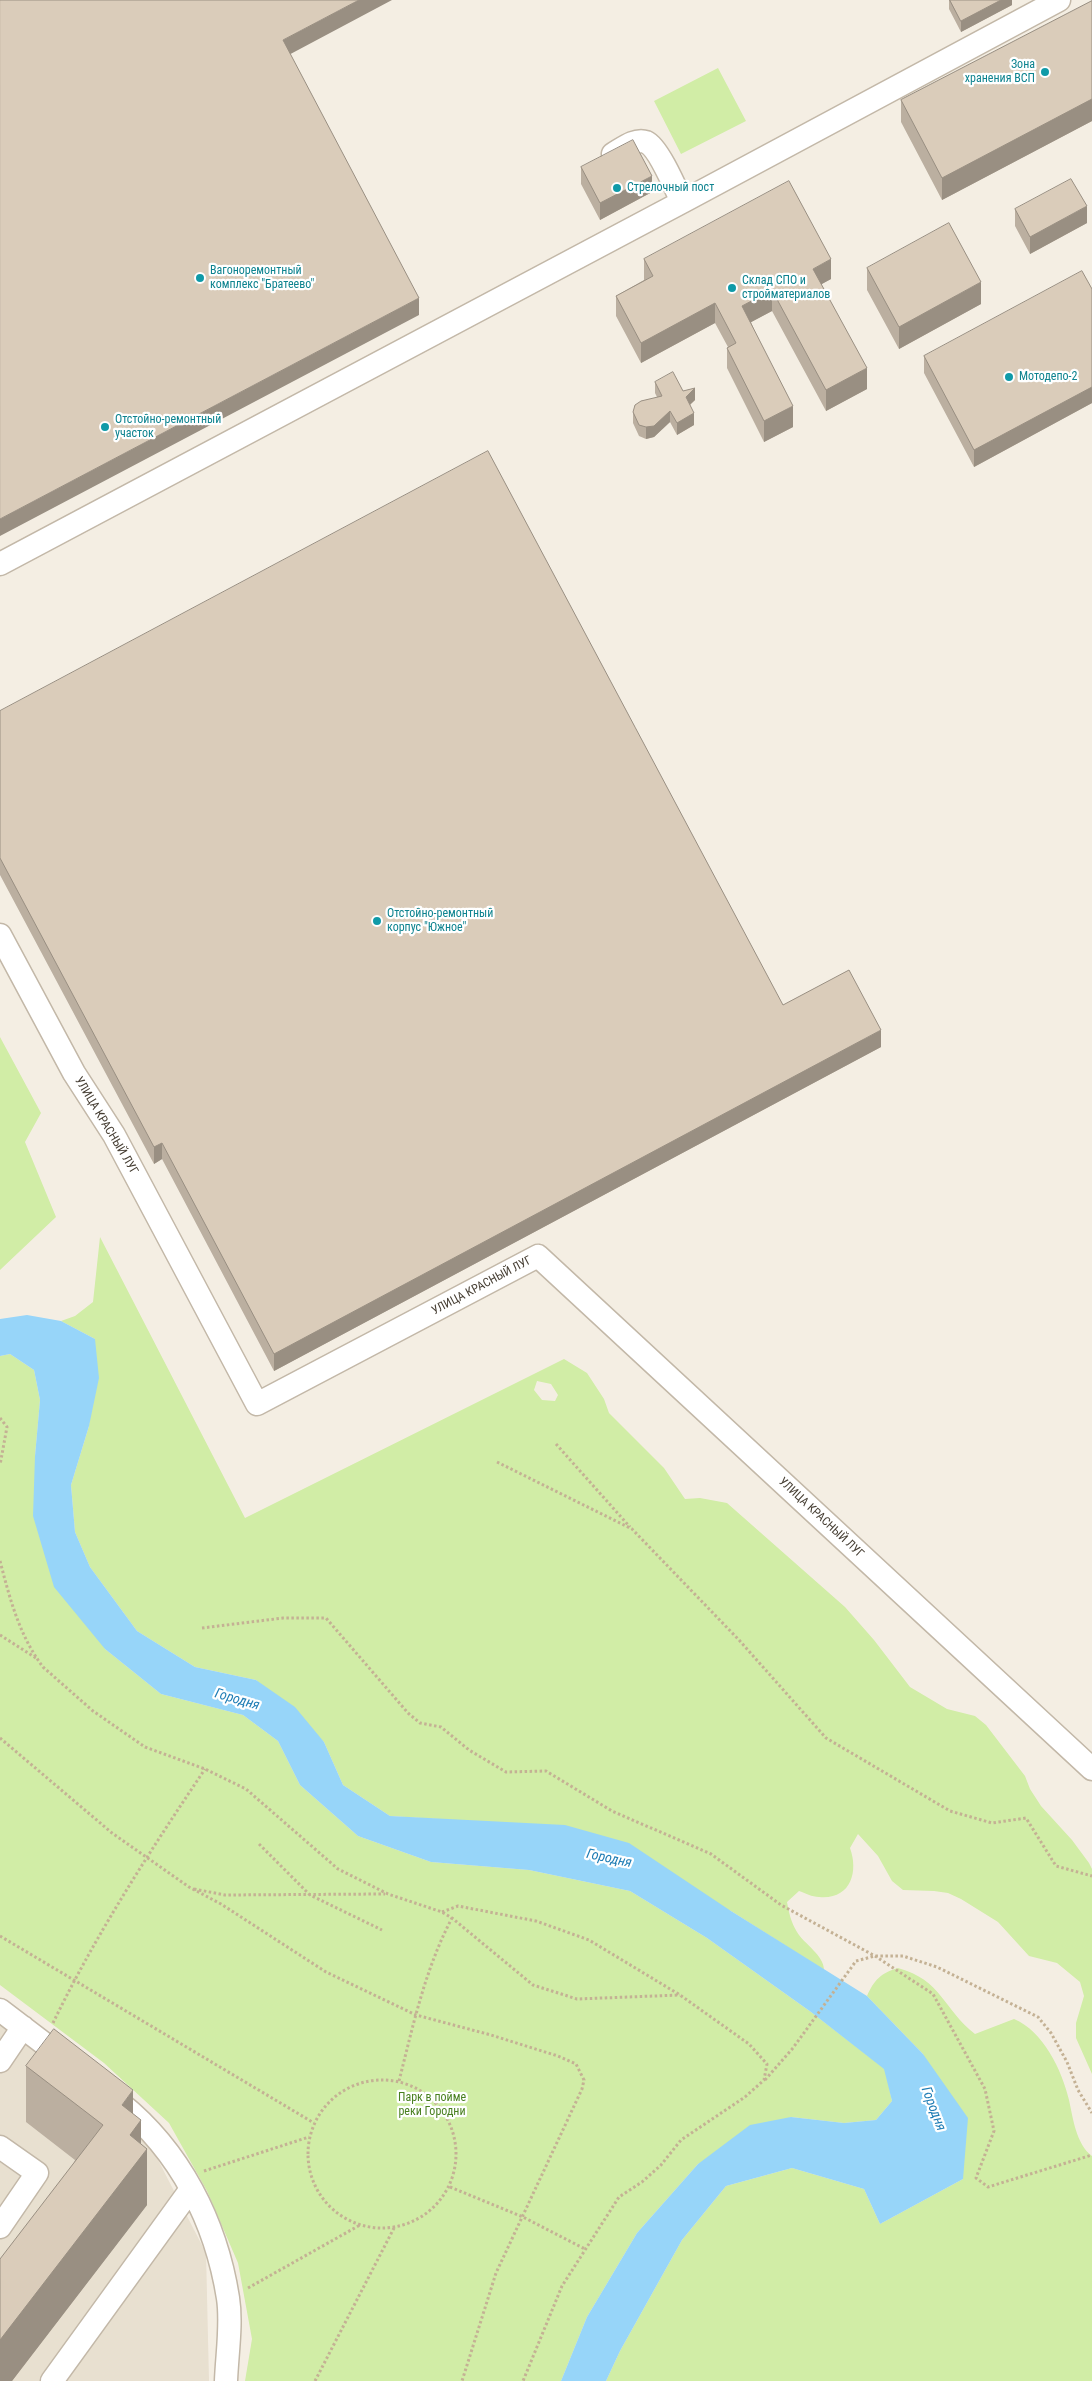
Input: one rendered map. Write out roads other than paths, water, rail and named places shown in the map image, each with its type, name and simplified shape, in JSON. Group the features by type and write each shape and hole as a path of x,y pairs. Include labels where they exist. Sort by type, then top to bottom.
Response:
{"street":[{"path":"0,564 1059,0"},
{"path":"613,154 634,142 645,142 654,149 682,202"},
{"name":"УЛИЦА КРАСНЫЙ ЛУГ","path":"0,935 74,1073 114,1135 257,1404 538,1256 1092,1769"},
{"path":"0,2010 129,2111 197,2180 204,2215 220,2260 228,2299 226,2381"},
{"path":"0,2061 23,2028"},
{"path":"0,2147 37,2173 0,2227"},
{"path":"52,2381 197,2180"}],"water":[{"name":"Городня","path":"27,1315 61,1321 95,1339 99,1378 89,1426 71,1485 75,1532 90,1567 137,1631 195,1667 256,1680 295,1707 324,1742 343,1785 390,1816 565,1825 629,1843 731,1911 867,1996 923,2054 968,2118 963,2179 880,2224 864,2189 792,2168 726,2186 682,2240 620,2351 606,2381 561,2381 587,2317 637,2233 698,2164 750,2125 791,2117 844,2123 876,2120 892,2101 884,2069 811,2012 707,1938 630,1891 529,1870 431,1862 358,1836 300,1785 278,1741 243,1715 161,1694 105,1649 54,1587 33,1516 35,1456 40,1400 34,1370 10,1354 0,1356 0,1319"}],"place":[{"name":"Зона хранения ВСП","path":"1045,72"},
{"name":"Стрелочный пост","path":"617,188"},
{"name":"Вагоноремонтный комплекс \"Братеево\"","path":"200,278"},
{"name":"Склад СПО и стройматериалов","path":"732,288"},
{"name":"Мотодепо-2","path":"1009,377"},
{"name":"Отстойно-ремонтный участок","path":"105,427"},
{"name":"Отстойно-ремонтный корпус \"Южное\"","path":"377,921"}],"park label":[{"name":"Парк в пойме реки Городни","path":"432,2105"}]}
